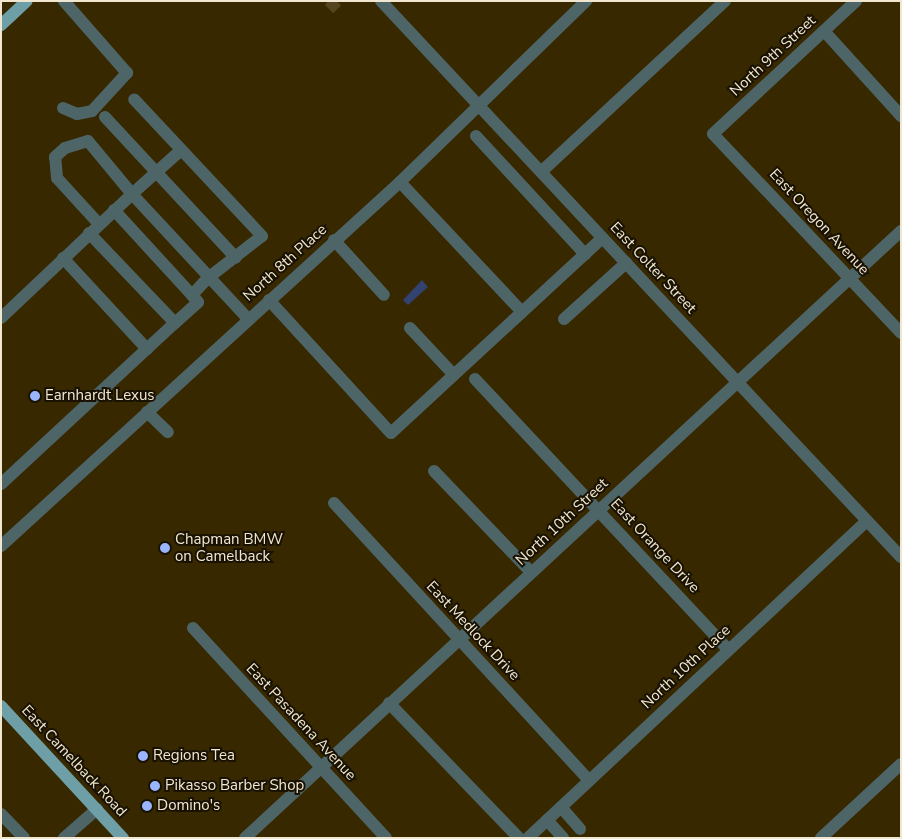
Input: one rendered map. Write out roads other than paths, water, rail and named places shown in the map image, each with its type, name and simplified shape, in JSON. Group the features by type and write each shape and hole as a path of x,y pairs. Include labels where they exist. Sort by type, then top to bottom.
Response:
{"main road":[{"path":"1,25 27,1"},
{"name":"East Camelback Road","path":"1,706 123,838"}],"street":[{"path":"63,108 77,114 92,111 128,73 64,1"},
{"name":"East Colter Street","path":"381,1 901,557"},
{"name":"North 8th Place","path":"3,539 400,182 477,104 586,1"},
{"path":"541,172 725,1"},
{"name":"North 9th Street","path":"713,134 856,1"},
{"path":"824,31 901,116"},
{"path":"134,99 262,236 208,278 192,295"},
{"path":"105,117 236,258"},
{"name":"East Oregon Avenue","path":"713,134 901,333"},
{"path":"476,136 585,254"},
{"path":"176,323 94,229 57,178 55,158 65,148 88,141 132,194 248,319"},
{"path":"1,318 114,210 181,150"},
{"path":"508,171 525,155"},
{"path":"400,182 522,312"},
{"path":"1,484 198,302 114,210"},
{"name":"North 10th Street","path":"245,838 901,230"},
{"path":"269,300 391,433 602,238"},
{"path":"334,240 384,295"},
{"path":"63,258 147,349"},
{"path":"564,319 626,263"},
{"path":"410,328 454,375"},
{"name":"East Orange Drive","path":"475,378 728,649"},
{"path":"146,412 168,432"},
{"path":"434,472 531,572"},
{"name":"East Medlock Drive","path":"334,503 589,780"},
{"name":"North 10th Place","path":"528,838 867,521"},
{"name":"East Pasadena Avenue","path":"193,628 386,838"},
{"path":"389,703 519,838"},
{"path":"821,838 901,764"},
{"path":"561,807 580,829"},
{"path":"64,838 97,809"},
{"path":"1,814 24,838"},
{"path":"547,820 563,838"}],"water":[{"path":"422,280 428,287 408,305 403,300"}],"tunnel":[{"path":"329,9 337,1"}],"place":[{"name":"Earnhardt Lexus","path":"35,396"},
{"name":"Chapman BMW on Camelback","path":"165,548"},
{"name":"Regions Tea","path":"143,756"},
{"name":"Pikasso Barber Shop","path":"155,786"},
{"name":"Domino's","path":"147,806"}]}
